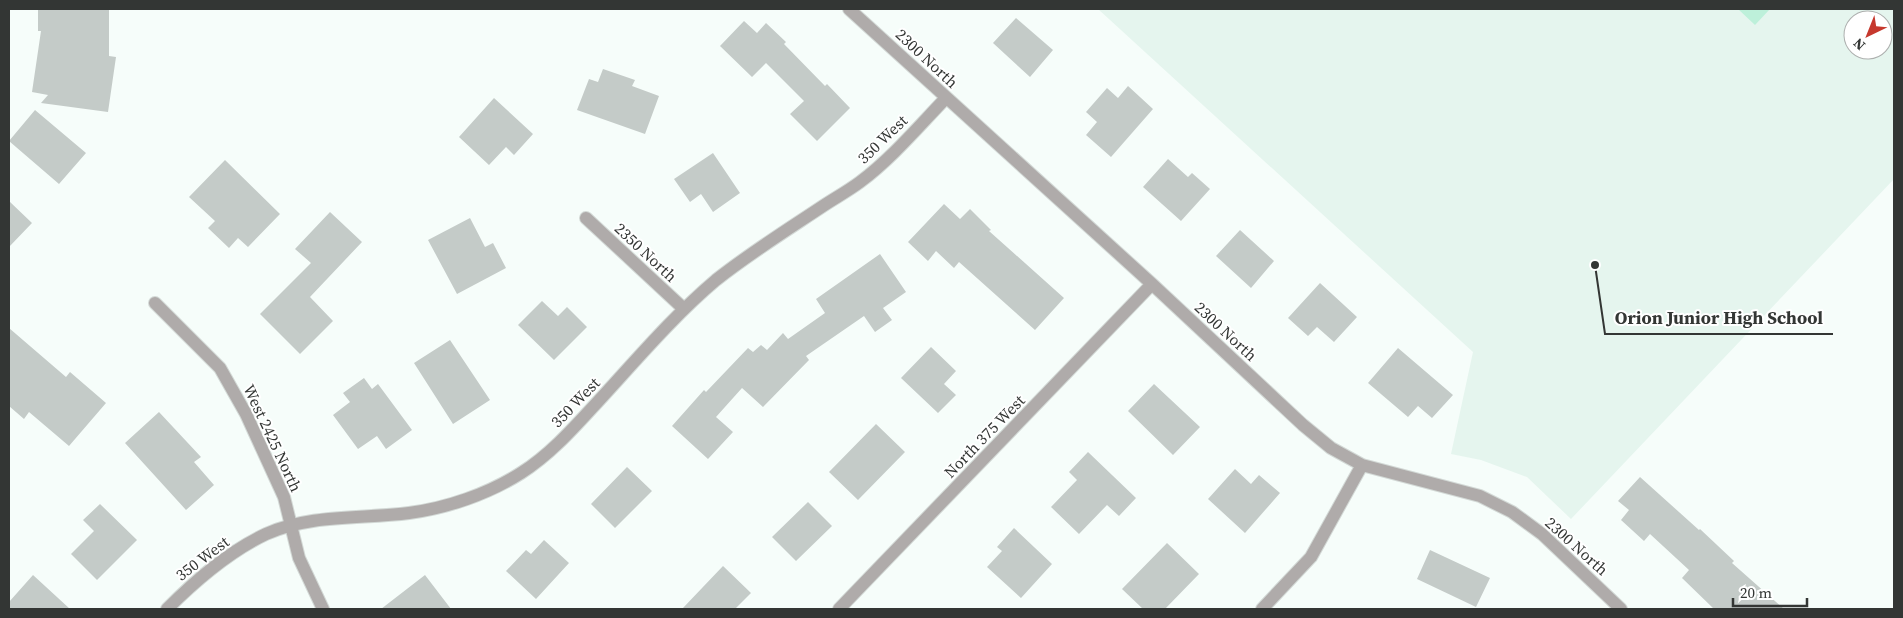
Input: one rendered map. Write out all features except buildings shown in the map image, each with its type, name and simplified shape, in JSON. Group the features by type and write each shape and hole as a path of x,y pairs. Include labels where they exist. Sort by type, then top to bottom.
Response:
{"street":[{"name":"2300 North","path":"849,9 1152,284 1303,425 1331,448 1362,465 1480,496 1512,512 1542,534 1621,609"},
{"name":"350 West","path":"167,609 193,583 218,563 267,534 292,526 336,518 410,513 457,503 521,473 568,434 684,309 716,280 754,252 860,182 907,140 946,98"},
{"name":"2350 North","path":"586,218 684,309"},
{"name":"North 375 West","path":"839,609 1152,284"},
{"name":"West 2425 North","path":"155,303 220,368 246,414 284,497 299,558 323,609"},
{"path":"1262,609 1311,557 1362,465"}],"shaded area":[{"path":"1098,9 1894,9 1894,179 1571,519 1527,477 1481,460 1451,454 1473,352"}],"green space":[{"path":"1738,9 1770,9 1755,25"}],"place":[{"name":"Orion Junior High School","path":"1595,265"}]}
